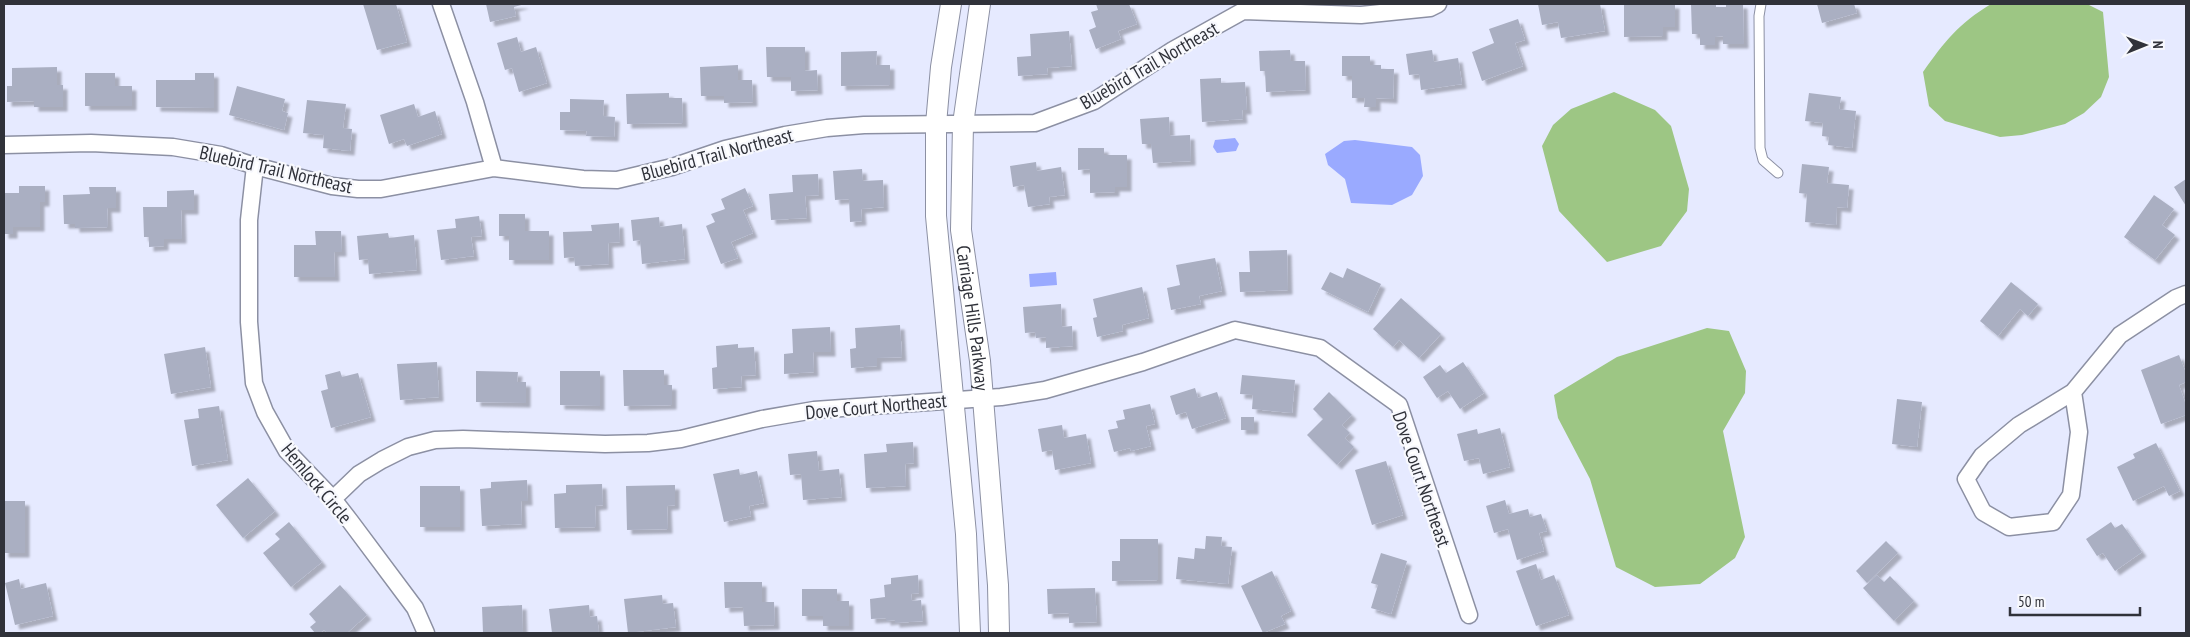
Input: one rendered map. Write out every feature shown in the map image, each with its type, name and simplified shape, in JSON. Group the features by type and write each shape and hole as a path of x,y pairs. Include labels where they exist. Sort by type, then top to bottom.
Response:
{"street":[{"path":"441,4 475,102 494,168"},
{"name":"Carriage Hills Parkway","path":"951,4 941,67 936,124 936,216 966,534 970,633"},
{"name":"Carriage Hills Parkway","path":"980,4 963,124 961,230 980,361 998,585 999,633"},
{"name":"Bluebird Trail Northeast","path":"4,145 91,143 172,147 221,155 332,186 358,189 381,189 494,168 582,179 617,180 646,174 725,149 785,135 846,126 1034,123 1094,101 1242,8 1361,15 1430,8 1438,4"},
{"name":"Hemlock Circle","path":"255,166 249,220 249,322 254,383 265,412 287,451 333,500 415,608 426,633"},
{"path":"2073,392 2079,432 2071,495 2053,522 2009,527 1983,512 1966,479 1982,456 2019,425 2073,392 2120,335 2176,298 2186,294"},
{"name":"Dove Court Northeast","path":"333,500 359,474 382,460 408,447 435,440 463,438 605,444 648,443 681,439 762,419 814,410 982,398 1045,390 1143,362 1235,330 1320,348 1398,405 1469,615"}],"lane":[{"path":"1761,4 1759,16 1760,148 1763,160 1778,173"}],"green space":[{"path":"1991,4 2087,4 2103,12 2109,77 2101,97 2084,113 2065,124 2022,135 2000,137 1945,121 1929,106 1923,72 1938,51 1961,26"},
{"path":"1614,92 1655,110 1671,126 1689,189 1687,211 1661,246 1607,262 1559,211 1542,146 1553,125 1571,109"},
{"path":"1707,328 1729,331 1746,371 1745,393 1723,431 1745,537 1735,558 1700,584 1655,587 1616,567 1590,479 1558,418 1554,395 1617,357"}],"water":[{"path":"1235,138 1239,144 1236,151 1217,153 1213,147 1215,140"},
{"path":"1355,140 1412,147 1420,155 1423,176 1412,195 1392,205 1351,203 1345,179 1328,165 1325,154 1344,141"},
{"path":"1056,272 1057,285 1030,287 1029,274"}],"building":[{"path":"363,4 396,4 407,42 377,50"},
{"path":"486,4 525,4 514,7 516,16 490,22"},
{"path":"1096,4 1129,4 1137,24 1118,31 1121,39 1096,49 1089,30 1096,27 1091,12 1098,10"},
{"path":"1538,4 1600,4 1605,31 1561,38 1558,22 1542,25"},
{"path":"1624,4 1675,4 1675,27 1663,27 1663,36 1624,37"},
{"path":"1691,4 1716,4 1716,7 1726,7 1726,4 1743,4 1744,44 1723,44 1723,36 1715,37 1715,45 1700,45 1700,34 1692,34"},
{"path":"1817,4 1854,4 1857,13 1822,23"},
{"path":"1518,19 1525,40 1515,43 1523,66 1482,81 1472,52 1494,43 1489,29"},
{"path":"1069,31 1072,66 1047,68 1048,74 1018,76 1017,57 1031,56 1030,34"},
{"path":"517,37 521,52 536,47 547,83 519,92 512,68 505,70 497,43"},
{"path":"766,47 805,47 805,71 817,70 818,90 791,91 791,77 767,77"},
{"path":"1290,50 1291,61 1305,61 1306,90 1266,92 1265,71 1260,71 1259,51"},
{"path":"1432,50 1434,62 1458,58 1462,84 1421,90 1419,74 1409,75 1406,54"},
{"path":"877,51 876,65 890,65 890,85 841,86 841,52"},
{"path":"1342,56 1370,56 1370,65 1381,65 1381,69 1394,69 1393,99 1376,98 1376,107 1364,107 1365,98 1352,98 1352,76 1342,76"},
{"path":"738,65 738,80 752,80 753,102 724,103 724,96 701,96 700,67"},
{"path":"57,67 57,85 63,85 63,107 34,107 34,101 7,102 7,86 12,86 12,68"},
{"path":"85,73 115,73 115,86 132,86 132,106 85,106"},
{"path":"195,73 214,73 214,108 156,107 156,80 195,80"},
{"path":"1221,78 1221,83 1245,82 1247,110 1242,110 1243,119 1202,122 1200,79"},
{"path":"237,86 285,99 282,111 288,113 284,130 229,115"},
{"path":"669,93 669,98 682,98 683,123 627,124 626,94"},
{"path":"1809,93 1841,97 1839,109 1856,111 1852,148 1828,145 1829,137 1822,136 1823,123 1805,121"},
{"path":"570,99 604,100 603,116 615,117 614,137 586,136 587,131 560,130 560,112 570,112"},
{"path":"307,100 346,104 343,128 352,129 350,151 323,148 324,135 303,133"},
{"path":"414,104 418,117 435,111 442,134 407,146 404,139 389,144 380,115"},
{"path":"1169,117 1170,136 1190,135 1191,161 1153,163 1151,144 1142,144 1140,119"},
{"path":"1078,148 1104,148 1104,155 1127,155 1127,187 1115,187 1115,192 1090,193 1090,169 1078,170"},
{"path":"1036,162 1037,171 1061,167 1065,195 1049,197 1050,204 1028,207 1024,185 1013,187 1010,166"},
{"path":"1802,164 1829,167 1827,183 1849,185 1847,208 1837,207 1836,225 1805,222 1807,194 1799,193"},
{"path":"862,169 863,181 883,180 884,207 861,209 862,221 850,222 849,199 835,200 833,171"},
{"path":"818,174 819,195 805,196 807,218 771,220 769,194 793,192 792,175"},
{"path":"2186,179 2186,206 2174,187"},
{"path":"19,186 45,186 45,202 40,202 40,227 13,227 13,234 4,234 4,193 19,193"},
{"path":"89,187 116,187 116,208 107,208 108,227 75,228 75,224 64,224 63,195 90,194"},
{"path":"745,188 753,206 743,210 753,233 731,242 738,258 721,264 706,226 715,222 711,214 725,209 721,199"},
{"path":"194,190 194,210 181,210 182,239 164,239 164,246 149,247 149,237 144,237 143,207 167,207 167,191"},
{"path":"2154,195 2174,209 2162,225 2175,235 2155,260 2124,237"},
{"path":"499,214 525,214 525,231 549,231 549,260 509,260 509,236 499,236"},
{"path":"479,216 482,236 471,237 474,256 441,260 437,230 456,228 455,219"},
{"path":"659,217 660,227 682,224 685,259 642,264 640,240 633,241 631,220"},
{"path":"619,223 620,242 608,243 609,264 575,266 574,257 564,258 563,232 592,231 591,225"},
{"path":"315,231 341,231 342,252 334,252 335,277 294,277 294,245 316,245"},
{"path":"388,233 389,238 414,235 417,270 369,274 368,259 359,260 357,236"},
{"path":"1287,250 1288,290 1240,292 1239,272 1250,272 1249,251"},
{"path":"1215,258 1222,291 1199,296 1201,304 1171,310 1167,288 1180,285 1176,265"},
{"path":"1347,268 1381,284 1368,312 1321,289 1330,272 1343,278"},
{"path":"2011,282 2038,304 2028,316 2020,309 1998,336 1980,321"},
{"path":"1142,287 1149,318 1122,325 1123,331 1097,337 1093,318 1097,317 1093,299"},
{"path":"1401,298 1441,334 1419,358 1399,340 1393,347 1373,329"},
{"path":"1061,304 1062,327 1072,326 1073,346 1046,348 1046,337 1036,338 1035,332 1025,333 1023,307"},
{"path":"900,325 902,357 877,358 877,366 851,368 850,349 856,348 855,328"},
{"path":"830,327 831,352 813,352 814,372 784,374 784,354 793,353 792,329"},
{"path":"738,344 738,348 754,347 756,375 741,376 742,387 713,389 712,368 717,367 716,346"},
{"path":"205,347 211,387 171,394 164,354"},
{"path":"2179,355 2186,373 2186,382 2179,385 2186,405 2186,415 2161,424 2141,370"},
{"path":"437,362 439,397 400,400 397,364"},
{"path":"1463,362 1484,393 1460,409 1448,391 1437,398 1423,377 1440,365 1446,373"},
{"path":"623,370 664,370 664,385 672,385 672,405 624,406"},
{"path":"340,371 342,377 358,373 371,417 331,428 321,391 328,389 325,375"},
{"path":"476,371 518,372 517,382 526,382 526,403 476,402"},
{"path":"560,371 600,371 600,406 560,405"},
{"path":"1242,375 1295,380 1292,413 1252,409 1253,395 1240,394"},
{"path":"1195,388 1198,398 1217,392 1226,418 1192,429 1186,412 1176,415 1170,396"},
{"path":"1329,392 1352,415 1342,425 1350,433 1345,438 1354,447 1337,465 1307,435 1323,419 1313,409"},
{"path":"1897,399 1922,402 1917,447 1892,444"},
{"path":"1150,404 1155,424 1146,426 1151,446 1131,451 1130,448 1114,452 1108,430 1118,428 1116,421 1125,419 1123,410"},
{"path":"219,406 228,460 192,466 184,420 199,418 198,409"},
{"path":"1241,417 1254,417 1254,430 1241,430"},
{"path":"1062,425 1064,438 1086,434 1091,463 1055,470 1052,450 1042,452 1038,429"},
{"path":"1500,428 1510,467 1483,474 1479,458 1464,461 1457,434 1477,429 1478,434"},
{"path":"913,442 914,463 905,464 906,486 866,488 864,454 887,452 886,444"},
{"path":"2156,443 2180,491 2169,496 2164,486 2133,501 2117,467 2135,458 2133,454"},
{"path":"817,451 819,471 839,469 842,497 803,500 801,474 790,475 788,454"},
{"path":"1386,461 1403,515 1372,525 1355,470"},
{"path":"739,469 740,475 757,471 764,503 749,506 751,516 724,522 713,474"},
{"path":"248,478 275,511 243,538 216,505"},
{"path":"527,480 528,501 521,501 522,524 482,526 480,489 491,488 491,482"},
{"path":"602,484 603,505 595,506 596,527 555,528 554,494 566,493 566,485"},
{"path":"675,485 675,505 667,506 668,529 627,530 626,486"},
{"path":"420,486 460,486 460,527 420,527"},
{"path":"1505,500 1509,514 1528,509 1530,517 1541,514 1547,531 1539,533 1544,551 1517,560 1508,529 1494,533 1486,506"},
{"path":"4,501 25,501 25,553 4,553"},
{"path":"289,522 322,562 291,587 263,553 280,539 275,534"},
{"path":"2111,522 2115,528 2122,524 2142,552 2115,571 2103,553 2097,556 2086,539"},
{"path":"1206,536 1222,537 1221,546 1232,547 1228,584 1176,579 1178,557 1194,559 1195,548 1205,549"},
{"path":"1120,539 1158,539 1158,580 1112,581 1112,561 1120,561"},
{"path":"1886,541 1898,553 1867,583 1856,571"},
{"path":"1381,553 1407,561 1391,614 1371,608 1378,585 1371,583"},
{"path":"1536,564 1541,580 1554,575 1569,615 1536,626 1516,571"},
{"path":"1272,571 1291,611 1281,616 1285,624 1263,633 1241,586"},
{"path":"918,575 919,593 911,594 912,601 921,600 923,621 895,623 895,620 886,621 886,618 871,619 870,599 885,597 884,585 891,584 891,578"},
{"path":"1877,575 1884,582 1890,576 1914,601 1894,621 1863,588"},
{"path":"19,579 21,589 46,583 53,616 15,625 5,583"},
{"path":"724,582 762,582 762,602 774,602 775,625 744,626 743,607 725,608"},
{"path":"340,585 367,615 347,633 327,633 324,630 320,633 315,633 310,627 316,622 309,614"},
{"path":"1095,588 1097,622 1069,623 1069,613 1048,614 1047,589"},
{"path":"802,589 837,589 837,601 849,601 849,626 823,626 823,616 802,616"},
{"path":"662,595 663,604 673,603 676,627 628,633 624,599"},
{"path":"522,605 523,633 483,633 482,607"},
{"path":"589,605 590,617 597,616 599,633 552,633 549,609"}]}
